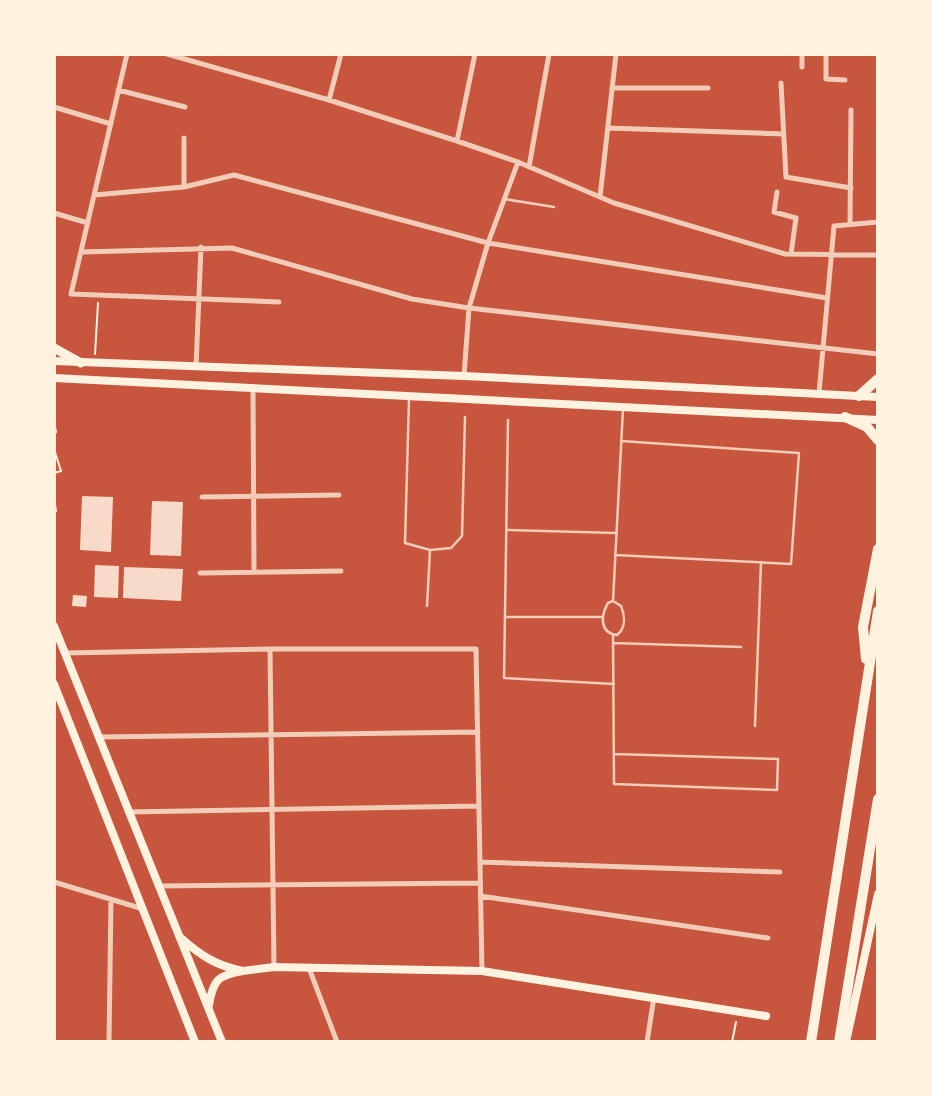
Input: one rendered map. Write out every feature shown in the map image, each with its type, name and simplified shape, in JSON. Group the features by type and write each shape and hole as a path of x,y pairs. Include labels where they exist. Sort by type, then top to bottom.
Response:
{"highway":[{"path":"859,396 878,379"},
{"path":"845,417 867,427 878,440"},
{"path":"867,674 863,627 878,549"},
{"path":"811,1042 878,611"},
{"path":"839,1042 878,799"}],"main road":[{"path":"54,348 81,363"},
{"path":"54,361 464,376 878,397"},
{"path":"54,378 878,420"},
{"path":"54,626 222,1042"},
{"path":"54,684 195,1042"},
{"path":"846,1042 878,894"},
{"path":"177,934 207,960 243,971"},
{"path":"208,1008 210,995 218,978 226,974 274,967 482,971 766,1016"}],"street":[{"path":"127,54 71,294 279,302"},
{"path":"167,54 329,100 457,141 518,162 600,197 791,254 878,256"},
{"path":"329,100 341,54"},
{"path":"529,167 549,54"},
{"path":"600,197 616,54"},
{"path":"802,54 802,67"},
{"path":"826,54 826,79 845,79"},
{"path":"457,141 473,55"},
{"path":"781,83 786,177 851,188"},
{"path":"612,88 708,88"},
{"path":"118,90 185,107"},
{"path":"54,107 111,124"},
{"path":"850,224 851,110"},
{"path":"608,128 783,134"},
{"path":"184,138 184,187"},
{"path":"464,376 469,308 488,243 518,162"},
{"path":"94,195 184,187 234,175 488,243 827,298"},
{"path":"777,192 774,212 796,218 791,254"},
{"path":"54,213 88,223"},
{"path":"819,393 834,226 878,222"},
{"path":"196,367 201,247"},
{"path":"81,252 232,248 412,299 469,308 878,354"},
{"path":"253,387 254,572"},
{"path":"202,497 339,495"},
{"path":"200,573 341,571"},
{"path":"270,649 274,967"},
{"path":"65,653 476,649 482,971"},
{"path":"97,737 478,732"},
{"path":"127,812 479,806"},
{"path":"480,862 780,872"},
{"path":"54,882 143,909"},
{"path":"158,886 480,883"},
{"path":"480,895 768,938"},
{"path":"109,1042 111,900"},
{"path":"309,968 337,1042"},
{"path":"648,1042 654,997"}],"lane":[{"path":"504,200 554,207"},
{"path":"409,396 405,543 430,550 451,548 462,536 465,417"},
{"path":"613,601 623,405"},
{"path":"508,420 504,678 614,684"},
{"path":"615,555 791,564 799,453 621,441"},
{"path":"507,530 616,533"},
{"path":"427,606 430,550"},
{"path":"755,726 761,562"},
{"path":"613,601 608,603 602,617 605,630 613,635"},
{"path":"613,601 621,606 624,621 621,631 613,635"},
{"path":"505,617 602,617"},
{"path":"613,635 614,784 777,790 778,759 614,754"},
{"path":"613,643 741,648"}],"path":[{"path":"95,363 98,295"},
{"path":"54,422 54,435"},
{"path":"54,449 61,471 54,474"},
{"path":"54,498 54,511"},
{"path":"732,1042 737,1011"}],"building":[{"path":"82,496 113,497 111,552 80,550"},
{"path":"152,501 183,502 181,556 150,555"},
{"path":"95,565 119,566 118,598 94,597"},
{"path":"124,567 183,569 181,601 123,598"},
{"path":"73,595 87,596 86,607 72,606"}]}
